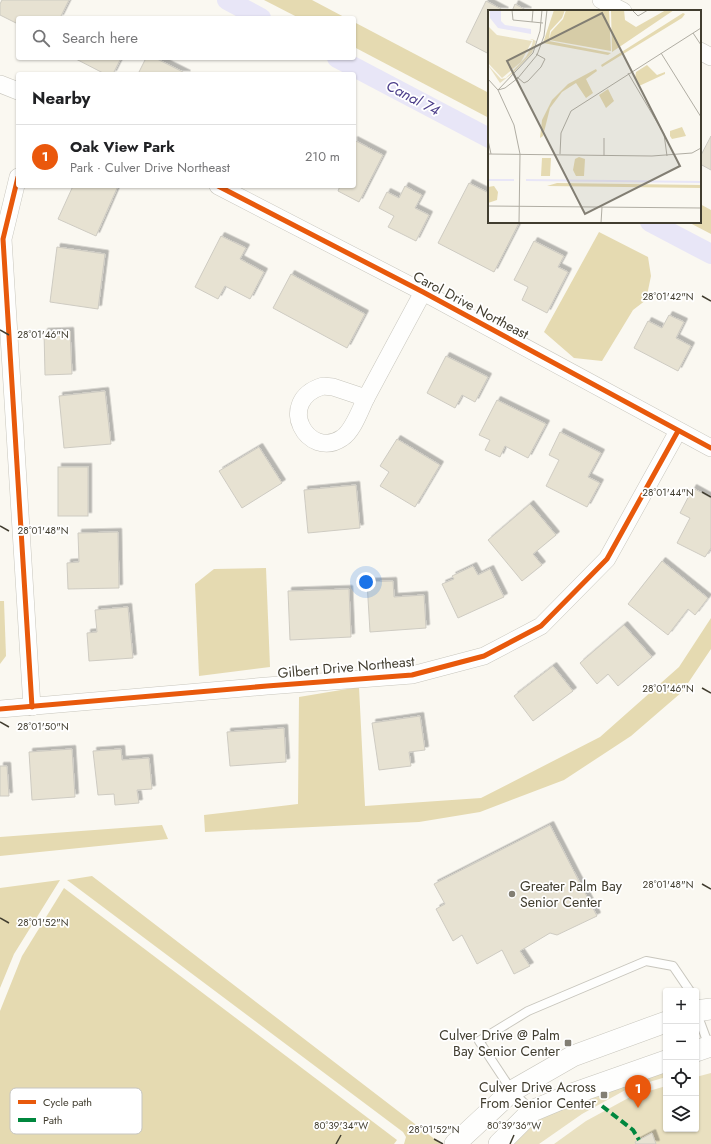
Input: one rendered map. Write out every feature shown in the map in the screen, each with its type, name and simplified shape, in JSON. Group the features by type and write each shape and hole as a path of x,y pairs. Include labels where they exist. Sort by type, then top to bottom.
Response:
{"street":[{"path":"602,0 621,10"},
{"path":"701,52 711,57"},
{"path":"0,84 16,90"},
{"path":"16,185 3,239 32,707"},
{"name":"Carol Drive Northeast","path":"222,188 423,292 711,448"},
{"path":"366,398 423,292"},
{"name":"Gilbert Drive Northeast","path":"0,709 412,675 484,656 541,626 607,559 678,431"},
{"path":"699,1011 711,1009"},
{"path":"455,1144 512,1091 573,1056 663,1023"},
{"path":"499,1144 532,1111 575,1093 663,1062"}],"lane":[{"path":"532,1111 512,1091 479,1041 528,1011 646,961 673,966 688,988"},
{"path":"699,1022 706,1047"}],"shaded area":[{"path":"264,0 312,0 342,16 295,16"},
{"path":"356,23 488,92 488,117 356,48"},
{"path":"701,205 711,210 711,234 690,223 701,223"},
{"path":"599,232 648,257 651,276 646,300 633,310 602,361 574,358 544,332"},
{"path":"266,568 270,667 199,676 195,584 214,569"},
{"path":"0,601 4,601 6,656 0,664"},
{"path":"711,618 711,649 682,692 631,736 564,780 480,812 419,822 205,832 204,815 298,804 299,697 359,687 365,806 481,798 600,737 679,667"},
{"path":"162,825 168,839 0,856 0,837"},
{"path":"92,876 441,1144 404,1144 406,1137 403,1132 67,880"},
{"path":"60,880 14,954 0,988 0,888"},
{"path":"64,888 397,1140 394,1144 0,1144 0,1011 22,956"},
{"path":"663,1073 663,1078 629,1088 582,1114 539,1144 513,1144 537,1120 578,1103"},
{"path":"711,1073 711,1144 554,1144 586,1121 632,1096 663,1087 663,1132 699,1132 699,1076"}],"building":[{"path":"2,0 69,0 61,16 16,16 16,23 0,15 0,4"},
{"path":"486,1 503,10 488,10 488,53 466,42"},
{"path":"515,4 526,10 512,10"},
{"path":"78,60 120,60 114,72 101,72"},
{"path":"145,60 159,60 183,72 139,72"},
{"path":"711,136 711,170 701,165 701,155"},
{"path":"356,141 383,155 359,202 338,191 339,188 356,188"},
{"path":"469,183 488,192 488,223 519,223 494,272 438,243"},
{"path":"405,186 422,195 415,208 429,215 416,241 388,227 394,216 379,208 387,192 399,198"},
{"path":"72,188 117,188 96,236 58,219"},
{"path":"221,236 246,248 240,259 264,272 250,299 225,286 218,299 195,287"},
{"path":"534,241 564,256 558,267 568,272 547,313 522,300 528,287 514,280"},
{"path":"57,247 105,254 98,309 50,302"},
{"path":"291,274 365,314 347,348 273,308"},
{"path":"669,315 684,322 676,338 691,346 678,371 634,348 648,321 662,328"},
{"path":"70,331 72,374 45,375 44,332"},
{"path":"446,356 488,377 475,402 462,395 455,408 427,393"},
{"path":"105,391 111,444 64,448 59,396"},
{"path":"497,400 546,424 528,458 505,446 500,457 485,450 490,440 479,435"},
{"path":"560,432 601,453 588,477 600,483 587,507 546,486 559,460 549,455"},
{"path":"397,439 440,465 415,507 380,486 389,472 380,466"},
{"path":"259,447 282,483 242,508 219,471"},
{"path":"58,467 88,467 88,516 58,516"},
{"path":"356,485 360,528 308,533 304,490"},
{"path":"693,488 711,498 711,548 705,557 677,543 690,518 680,513"},
{"path":"530,504 556,535 533,554 542,565 522,581 488,540"},
{"path":"118,532 119,588 68,589 67,563 79,562 78,533"},
{"path":"662,561 708,598 695,615 688,609 668,635 628,604"},
{"path":"473,566 478,575 490,569 504,597 458,618 442,584 454,579 452,576"},
{"path":"393,581 394,597 424,595 426,628 370,632 367,582"},
{"path":"349,589 351,637 290,640 288,591"},
{"path":"128,607 133,658 89,661 87,633 97,632 95,610"},
{"path":"624,625 652,657 618,686 608,674 597,684 580,663"},
{"path":"553,666 573,691 533,721 514,696"},
{"path":"420,716 425,750 409,752 411,766 379,770 372,723"},
{"path":"284,728 286,762 230,766 227,732"},
{"path":"72,749 75,797 32,800 29,752"},
{"path":"121,749 122,760 149,758 152,789 137,790 139,803 115,805 114,794 98,795 93,751"},
{"path":"0,766 7,766 9,796 0,796"},
{"name":"Greater Palm Bay Senior Center","path":"550,825 597,916 557,935 550,933 520,951 530,966 514,974 502,950 477,964 462,935 453,941 436,909 445,904 434,884"},
{"path":"652,1133 656,1144 636,1144 635,1142"}],"waterway":[{"name":"Canal 74","path":"227,0 257,16"},
{"name":"Canal 74","path":"341,60 488,137"},
{"name":"Canal 74","path":"652,223 711,254"}],"marked path":[{"path":"602,1106 633,1130 639,1140"}],"cycle path":[{"path":"16,185 3,239 32,707"},
{"path":"222,188 423,292 711,448"},
{"path":"0,709 412,675 484,656 541,626 607,559 678,431"}],"place":[{"name":"Greater Palm Bay Senior Center","path":"512,894"},
{"name":"Culver Drive @ Palm Bay Senior Center","path":"568,1043"},
{"name":"Culver Drive Across From Senior Center","path":"604,1095"},
{"name":"Oak View Park","path":"638,1108"}]}
